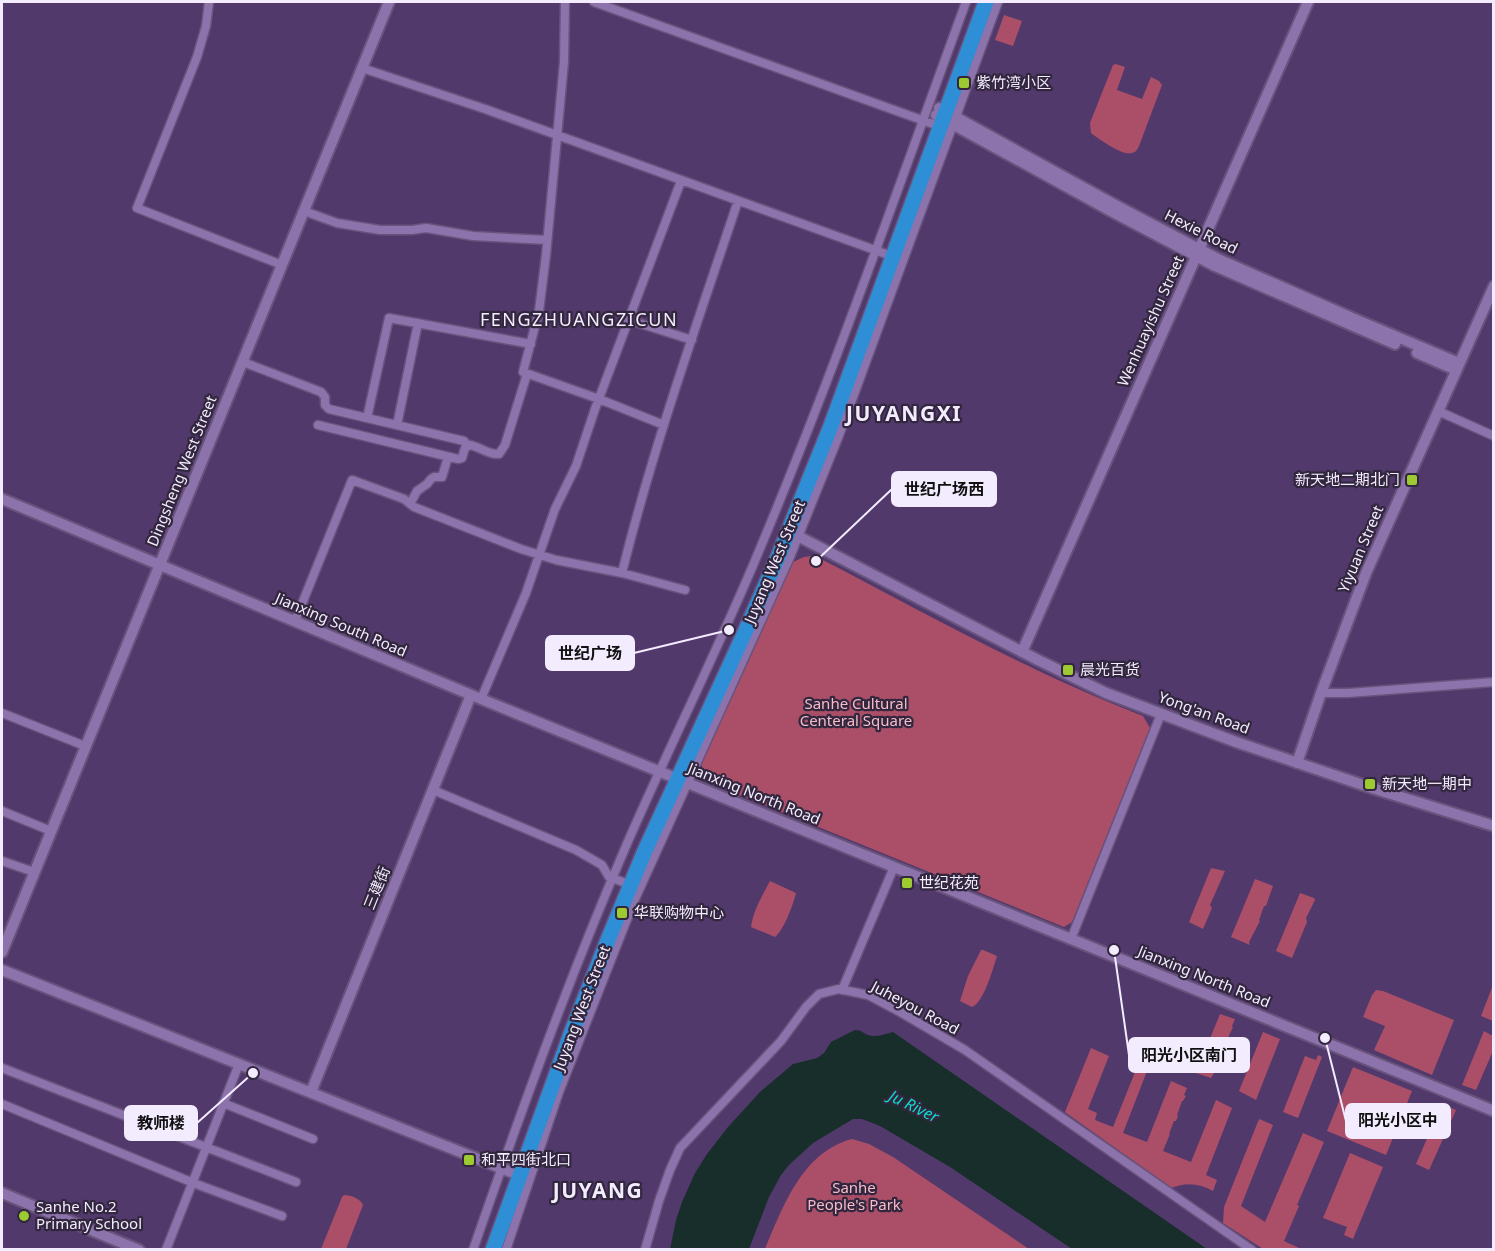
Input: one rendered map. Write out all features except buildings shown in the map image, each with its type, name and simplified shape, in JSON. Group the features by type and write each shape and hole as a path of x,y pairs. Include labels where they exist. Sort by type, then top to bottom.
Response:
{"highway":[{"name":"Juyang West Street","path":"493,1250 571,1034 674,777 771,552 823,423 881,252 941,118 977,2"},
{"name":"Juyang West Street","path":"484,1250 506,1170 563,1031 618,880 674,777 793,533 941,118 986,2"}],"street":[{"path":"209,2 206,26 197,57 137,208 282,265"},
{"name":"Dingsheng West Street","path":"2,952 388,2"},
{"path":"565,2 564,62 548,240 539,311 523,372 664,425"},
{"path":"594,2 941,118"},
{"path":"941,118 966,2"},
{"path":"941,118 998,2"},
{"name":"Wenhuayishu Street","path":"1022,652 1308,2"},
{"path":"362,68 485,109 881,252"},
{"name":"Hexie Road","path":"941,118 1198,253 1218,259 1458,366"},
{"path":"476,697 526,593 555,509 576,466 681,181"},
{"path":"622,573 634,523 664,425 738,201"},
{"path":"304,211 337,223 380,231 426,228 474,236 548,240"},
{"name":"Yiyuan Street","path":"1297,763 1366,573 1494,286"},
{"path":"367,418 389,318 531,344"},
{"path":"629,320 692,340"},
{"path":"397,425 418,323"},
{"path":"243,362 321,392 325,397 324,405 329,409 464,441 468,446 478,447 493,454 501,453 505,446 527,374"},
{"path":"1438,411 1494,436"},
{"path":"318,425 460,459 468,446"},
{"path":"410,504 417,491 431,479 442,477 448,457"},
{"path":"295,621 352,480 404,499 414,507 521,549 556,560 622,573 685,590"},
{"name":"Jianxing South Road","path":"2,500 674,777"},
{"name":"Yong'an Road","path":"793,533 1106,693 1297,763 1494,826"},
{"path":"1321,693 1494,682"},
{"name":"三建街","path":"311,1092 433,790 476,697"},
{"path":"2,713 85,746"},
{"path":"1071,939 1161,714"},
{"path":"506,1250 559,1092 635,899 674,777"},
{"name":"Jianxing North Road","path":"674,777 1494,1111"},
{"path":"433,790 576,850 602,865 609,877 618,880"},
{"path":"2,811 51,831"},
{"path":"2,861 34,872"},
{"path":"842,990 894,867"},
{"path":"2,970 506,1170 473,1250"},
{"name":"Juheyou Road","path":"645,1250 662,1191 680,1148 781,1041 813,999 823,992 842,990 868,995 965,1050 1252,1250"},
{"path":"166,1250 238,1064"},
{"path":"2,1068 296,1182"},
{"path":"223,1103 313,1139"},
{"path":"2,1104 282,1216"},
{"path":"2,1193 139,1250"}],"green space":[{"path":"1004,15 1022,21 1013,46 995,40"},
{"path":"1113,65 1125,67 1117,90 1142,99 1151,77 1162,85 1139,146 1132,153 1117,150 1091,133 1090,123"},
{"name":"Sanhe Cultural Centeral Square","path":"811,556 821,559 1020,662 1143,716 1150,728 1072,922 1064,927 715,785 707,777 700,759 793,562"},
{"path":"1211,868 1225,871 1210,905 1212,908 1203,929 1189,922"},
{"path":"1255,879 1273,886 1260,921 1249,942 1250,945 1231,937"},
{"path":"770,881 796,893 785,923 775,937 751,927 756,909"},
{"path":"1300,893 1315,900 1292,958 1276,951"},
{"path":"981,950 997,956 984,992 972,1007 960,1001 968,976"},
{"path":"1493,985 1493,1021 1481,1016"},
{"path":"1376,990 1454,1020 1432,1075 1374,1050 1385,1026 1363,1017"},
{"path":"1220,1014 1235,1019 1218,1066 1211,1078 1196,1073"},
{"path":"1484,1031 1493,1036 1493,1051 1476,1090 1462,1085"},
{"path":"1263,1032 1280,1039 1256,1100 1239,1091"},
{"path":"1091,1048 1109,1056 1088,1109 1097,1113 1095,1120 1113,1127 1137,1067 1147,1071 1123,1133 1147,1142 1171,1081 1187,1088 1184,1095 1186,1096 1163,1151 1191,1162 1216,1100 1232,1108 1206,1175 1217,1180 1213,1191 1192,1184 1171,1188 1065,1112"},
{"path":"1318,1055 1322,1057 1298,1118 1283,1112 1305,1056 1316,1060"},
{"path":"1353,1067 1412,1091 1386,1155 1327,1131"},
{"path":"1442,1104 1456,1110 1429,1170 1416,1164"},
{"path":"1259,1119 1273,1125 1241,1206 1265,1222 1303,1133 1324,1142 1284,1241 1299,1249 1263,1249 1223,1223 1224,1207"},
{"name":"Sanhe People's Park","path":"852,1139 869,1144 893,1157 1029,1249 765,1249 787,1199 807,1168 835,1146"},
{"path":"1350,1153 1383,1167 1353,1239 1344,1235 1347,1227 1323,1218"},
{"path":"344,1195 355,1198 363,1205 346,1249 321,1249 342,1197"}],"water":[{"name":"Ju River","path":"855,1030 874,1036 893,1032 1207,1249 1072,1249 950,1167 880,1126 862,1119 853,1119 813,1143 781,1175 769,1197 749,1249 670,1249 676,1220 695,1173 728,1127 760,1092 793,1064 817,1058 824,1053 831,1042"}],"place":[{"name":"紫竹湾小区","path":"964,83"},
{"name":"新天地二期北门","path":"1412,480"},
{"name":"世纪广场西","path":"816,561"},
{"name":"世纪广场","path":"729,630"},
{"name":"晨光百货","path":"1068,670"},
{"name":"新天地一期中","path":"1370,784"},
{"name":"世纪花苑","path":"907,883"},
{"name":"华联购物中心","path":"622,913"},
{"name":"阳光小区南门","path":"1114,950"},
{"name":"阳光小区中","path":"1325,1038"},
{"name":"教师楼","path":"253,1073"},
{"name":"和平四街北口","path":"469,1160"},
{"name":"Sanhe No.2 Primary School","path":"24,1216"}],"district":[{"name":"FENGZHUANGZICUN","path":"579,320"},
{"name":"JUYANGXI","path":"904,414"},
{"name":"JUYANG","path":"598,1191"}]}
